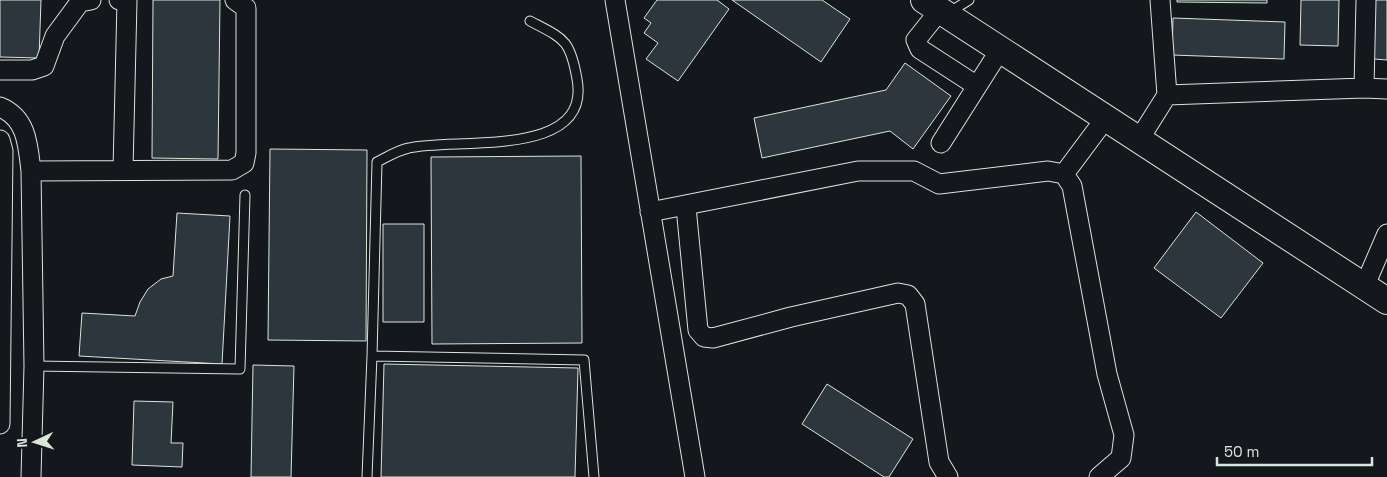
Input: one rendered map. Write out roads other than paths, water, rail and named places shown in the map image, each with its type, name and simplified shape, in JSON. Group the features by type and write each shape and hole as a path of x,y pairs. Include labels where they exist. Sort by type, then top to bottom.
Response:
{"street":[{"path":"0,70 32,70 44,66 55,36 80,2 91,0"},
{"path":"119,0 128,1 123,170"},
{"path":"31,171 232,170 244,163 246,153 246,8 235,0"},
{"path":"615,0 695,477"},
{"path":"1138,141 1167,95 1160,0"},
{"path":"1364,88 1366,0"},
{"path":"977,86 920,49 916,43 936,8 1138,141 1365,285 1387,302"},
{"path":"941,143 1000,50"},
{"path":"1167,95 1364,88 1387,90"},
{"path":"0,107 18,119 28,140 31,171 34,366 31,477"},
{"path":"1064,174 1105,119"},
{"path":"0,140 3,151 0,424"},
{"path":"650,212 858,171 914,171 939,184 1048,171 1064,174 1072,186 1107,374 1124,435 1121,458 1099,477"},
{"path":"686,206 698,330 704,336 714,338 791,317 898,293 908,295 915,304 939,462 948,477"},
{"path":"1365,285 1387,234"},
{"path":"2,312 33,313"}],"lane":[{"path":"936,8 969,0"},
{"path":"367,477 378,162 409,148 524,139 552,131 573,113 580,91 574,61 564,38 530,21"},
{"path":"34,366 240,369 245,195"},
{"path":"372,356 584,360 594,477"}]}
